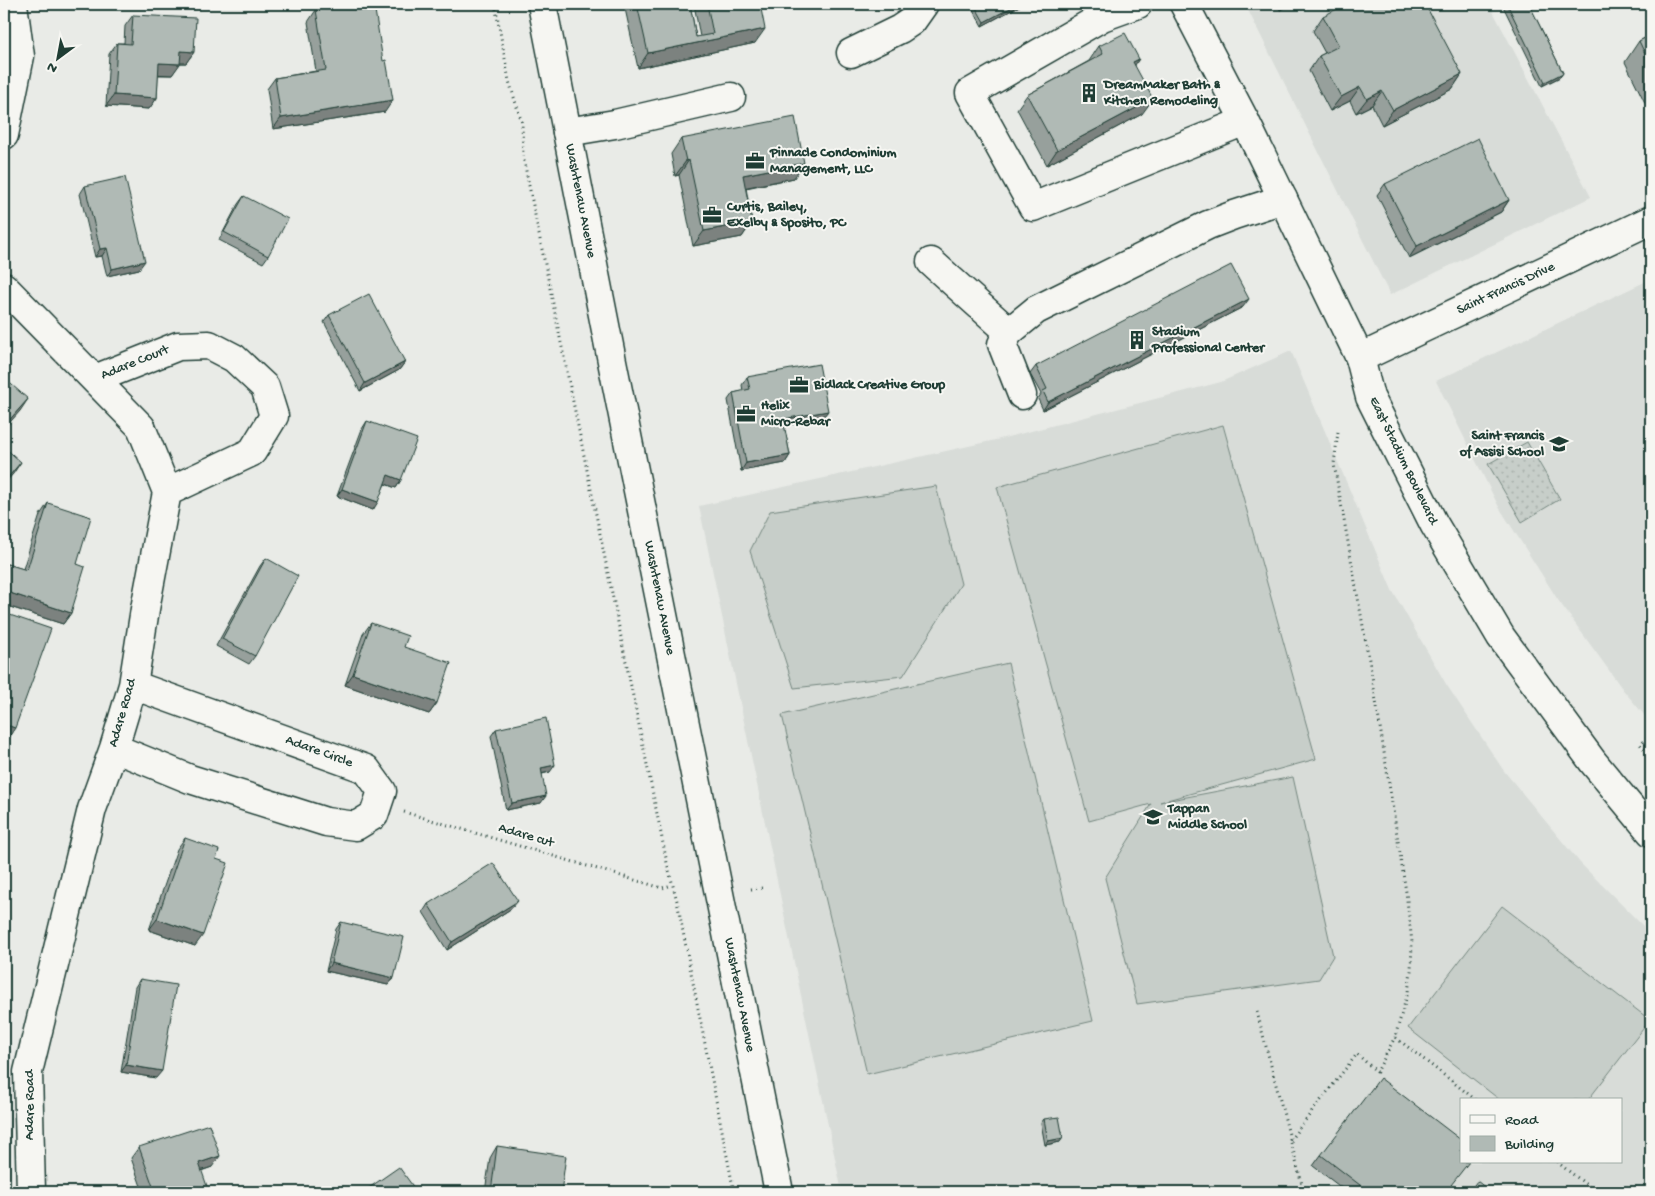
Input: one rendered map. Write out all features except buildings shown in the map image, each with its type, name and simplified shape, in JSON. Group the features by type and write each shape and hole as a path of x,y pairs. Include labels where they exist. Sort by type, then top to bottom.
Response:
{"street":[{"path":"4,135 20,56 13,4"},
{"name":"Washtenaw Avenue","path":"542,4 779,1192"},
{"path":"851,53 900,29 912,21 924,4"},
{"path":"1138,4 1102,17 970,93 1034,207 1245,121"},
{"name":"East Stadium Boulevard","path":"1184,4 1245,121 1360,358 1370,397 1434,524 1501,636 1593,762 1651,832"},
{"path":"567,132 615,124 731,97"},
{"path":"1022,395 1002,344 1009,332 1036,310 1208,225 1283,199"},
{"name":"Saint Francis Drive","path":"1360,358 1651,220"},
{"path":"931,262 1009,332"},
{"path":"4,287 141,427 167,492"},
{"name":"Adare Court","path":"95,379 178,346 209,345 234,358 265,387 274,416 252,452 167,492"},
{"name":"Adare Road","path":"31,1192 28,1072 92,809 114,748 133,685 167,492"},
{"name":"Adare Circle","path":"133,685 366,769 382,791"},
{"path":"114,748 190,778 326,822 356,826 374,815 382,791"}],"path":[{"path":"495,4 509,81 522,123 523,156 734,1192"},
{"path":"1290,1141 1357,1054 1377,1072 1395,1037 1408,992 1411,972 1412,942 1406,892 1373,682 1334,464 1338,432"},
{"path":"1651,735 1640,744 1651,758"},
{"name":"Adare cut","path":"382,791 405,813 662,888 672,885"},
{"path":"751,889 763,888"},
{"path":"1257,1012 1304,1192"},
{"path":"1395,1037 1473,1098"},
{"path":"1560,1164 1596,1192"}],"shaded area":[{"path":"1245,4 1489,4 1591,197 1390,295"},
{"name":"Saint Francis of Assisi School","path":"1651,279 1651,723 1624,691 1558,600 1499,507 1436,381"},
{"name":"Tappan Middle School","path":"1291,351 1392,590 1446,684 1504,771 1581,864 1651,934 1651,1192 842,1192 699,506 1000,439 1221,382"},
{"path":"1223,425 1316,759 1160,802 1293,777 1333,956 1319,979 1137,1004 1105,878 1151,804 1089,821 997,487"},
{"path":"1527,442 1560,499 1522,522 1488,464"},
{"path":"936,486 961,584 903,676 794,688 750,551 770,511"},
{"path":"1008,663 1093,1021 867,1074 782,715"},
{"path":"1502,906 1650,1020 1590,1098 1497,1098 1408,1028"}],"place":[{"name":"DreamMaker Bath & Kitchen Remodeling","path":"1089,93"},
{"name":"Pinnacle Condominium Management, LLC","path":"755,161"},
{"name":"Curtis, Bailey, Exelby & Sposito, PC","path":"712,215"},
{"name":"Stadium Professional Center","path":"1137,340"},
{"name":"Bidlack Creative Group","path":"799,385"},
{"name":"Helix Micro-Rebar","path":"746,414"},
{"name":"Saint Francis of Assisi School","path":"1559,444"},
{"name":"Tappan Middle School","path":"1153,817"}]}
